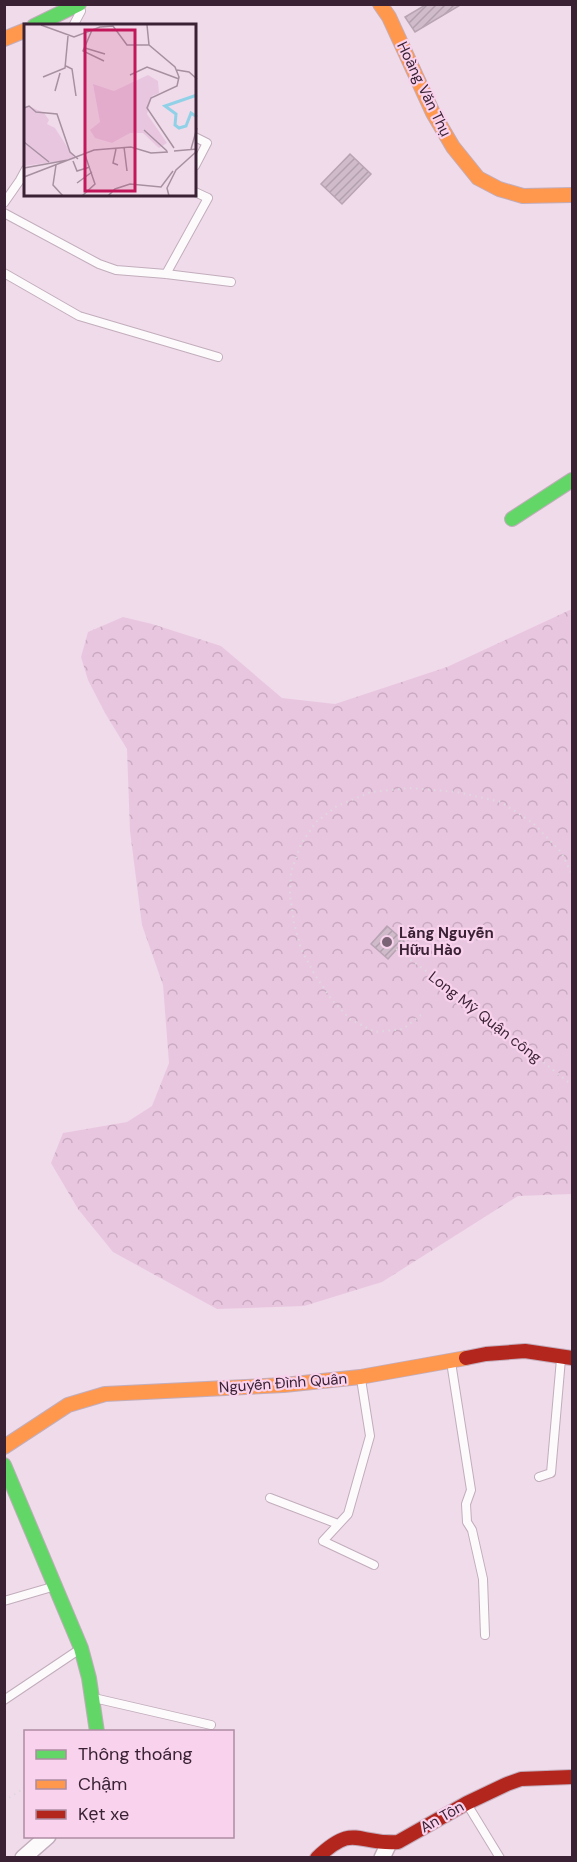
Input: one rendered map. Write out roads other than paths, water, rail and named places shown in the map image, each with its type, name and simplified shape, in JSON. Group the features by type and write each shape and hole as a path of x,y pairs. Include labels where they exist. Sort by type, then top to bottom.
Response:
{"street":[{"path":"38,24 80,4"},
{"name":"Hoàng Văn Thụ","path":"380,4 389,17 433,113 453,147 478,178 499,189 523,196 573,195"},
{"path":"4,39 24,31"},
{"path":"512,519 573,480"},
{"name":"Nguyễn Đình Quân","path":"4,1447 68,1405 105,1394 284,1385 360,1377 486,1354 525,1351 567,1356"},
{"path":"4,1465 81,1648 89,1678 97,1730"},
{"name":"An Tôn","path":"316,1857 341,1838 351,1835 386,1850 466,1803 521,1779 573,1777"},
{"path":"23,1857 46,1838"}],"lane":[{"path":"74,24 85,4"},
{"path":"196,138 207,143 196,164"},
{"path":"4,203 24,173"},
{"path":"166,274 208,198 196,192"},
{"path":"4,213 116,270 231,282"},
{"path":"4,273 79,316 218,357"},
{"path":"539,1477 552,1473 567,1356"},
{"path":"450,1360 471,1490 466,1504 467,1522 472,1530 483,1579 485,1635"},
{"path":"360,1377 370,1436 348,1514 323,1541 374,1565"},
{"path":"270,1498 338,1524"},
{"path":"4,1601 55,1586"},
{"path":"4,1700 81,1648"},
{"path":"92,1698 211,1725"},
{"path":"466,1803 501,1857"}],"place":[{"name":"Lăng Nguyễn Hữu Hào","path":"387,942"}]}
